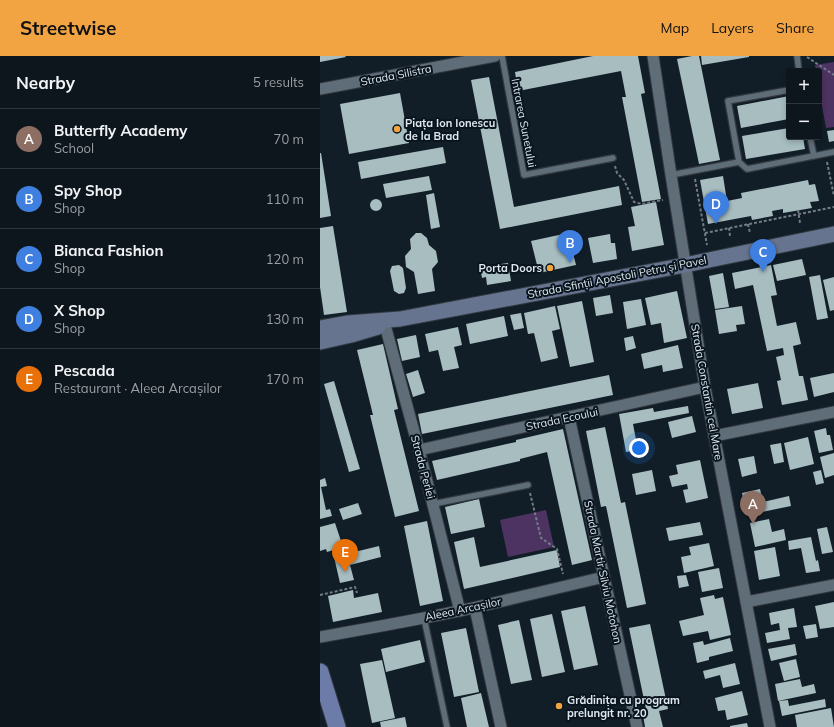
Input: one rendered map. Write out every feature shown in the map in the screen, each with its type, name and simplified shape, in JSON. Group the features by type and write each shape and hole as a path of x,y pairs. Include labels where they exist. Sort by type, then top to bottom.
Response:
{"main road":[{"name":"Strada Sfinții Apostoli Petru și Pavel","path":"320,328 348,323 400,319 685,265 834,234"},
{"name":"Strada Sfinții Apostoli Petru și Pavel","path":"320,342 351,335 400,319"},
{"path":"320,672 336,727"}],"street":[{"name":"Strada Silistra","path":"320,89 495,56"},
{"name":"Strada Constantin cel Mare","path":"653,56 670,175 705,387 770,727"},
{"name":"Strada Perlei","path":"385,325 460,611"},
{"name":"Strada Ecoului","path":"419,450 705,387"},
{"path":"714,436 834,412"},
{"name":"Strada Martir Silviu Motohon","path":"569,417 637,727"},
{"name":"Aleea Arcașilor","path":"320,637 475,608 604,577"},
{"path":"746,602 834,585"},
{"path":"475,608 501,727"}],"lane":[{"name":"Intrarea Sunetului","path":"502,56 524,175 613,158"},
{"path":"797,56 799,68"},
{"path":"786,91 728,101 739,162 747,169 834,152"},
{"path":"811,140 814,156"},
{"path":"670,175 739,162"},
{"path":"433,504 528,485"},
{"path":"424,618 448,727"}],"path":[{"path":"806,56 834,75"},
{"path":"825,154 834,196"},
{"path":"613,158 617,173 624,180 634,202 642,204 674,198"},
{"path":"694,170 707,244"},
{"path":"705,233 834,208"},
{"path":"798,210 800,223"},
{"path":"748,224 750,233"},
{"path":"729,228 730,236"},
{"path":"528,485 541,538 558,549 566,585"},
{"path":"320,595 356,587 357,593"}],"shaded area":[{"path":"834,62 834,127 826,128 822,106 822,68 816,68 815,65"},
{"path":"546,510 554,547 508,557 500,520"}],"building":[{"path":"320,56 345,56 346,57 320,62"},
{"path":"593,56 638,56 645,93 641,94 661,199 642,202 622,97 626,97 621,71 518,91 515,72"},
{"path":"699,56 720,160 699,164 677,59"},
{"path":"701,56 749,56 749,57 702,65"},
{"path":"489,77 514,207 619,186 622,205 500,229 471,80"},
{"path":"400,93 409,143 349,154 340,104"},
{"path":"786,97 786,120 741,128 737,106"},
{"path":"786,129 786,140 804,140 805,149 746,159 742,136"},
{"path":"834,130 834,141 829,142 827,131"},
{"path":"443,147 446,163 361,179 358,162"},
{"path":"320,153 331,216 320,218"},
{"path":"429,176 432,190 386,198 383,184"},
{"path":"723,176 727,201 742,198 741,193 808,180 809,185 815,184 819,201 810,202 812,208 783,213 783,209 772,211 773,216 752,220 751,216 708,224 700,180"},
{"path":"434,193 440,227 431,229 426,195"},
{"path":"374,199 378,199 382,205 378,211 374,211 370,207 370,203"},
{"path":"656,202 664,245 632,251 628,227 635,226 631,207"},
{"path":"333,226 347,312 324,315 320,287 320,228"},
{"path":"416,233 421,233 427,238 429,245 436,251 438,262 432,269 435,291 418,294 414,272 406,267 405,256 411,249 410,239"},
{"path":"568,233 576,265 539,273 531,241"},
{"path":"610,234 611,243 615,243 617,259 593,263 588,238"},
{"path":"802,259 806,275 777,281 773,265"},
{"path":"508,263 511,281 487,285 486,277 482,278 480,267"},
{"path":"399,265 403,268 406,288 404,293 399,294 394,291 390,271 392,266"},
{"path":"771,265 777,295 771,296 777,326 796,322 801,344 793,346 799,376 803,376 808,400 782,405 777,381 781,380 776,357 784,355 783,348 767,351 753,285 735,289 732,273"},
{"path":"723,273 729,307 715,309 709,276"},
{"path":"820,275 828,318 817,320 809,277"},
{"path":"834,277 834,310 830,311 823,280"},
{"path":"677,291 687,338 664,343 661,323 651,325 645,298"},
{"path":"610,295 613,313 596,316 593,298"},
{"path":"641,299 646,325 627,329 623,302"},
{"path":"582,301 594,362 570,367 557,306"},
{"path":"555,306 560,329 552,331 558,358 541,362 534,333 528,334 524,313"},
{"path":"742,306 745,324 736,325 737,331 719,334 715,310"},
{"path":"521,313 524,328 514,330 510,315"},
{"path":"504,316 508,336 470,344 466,324"},
{"path":"458,327 462,345 454,347 459,368 443,371 438,350 429,352 425,334"},
{"path":"416,335 420,357 402,361 397,339"},
{"path":"633,336 636,348 626,351 624,338"},
{"path":"383,344 398,409 394,410 419,511 395,517 370,415 373,415 357,350"},
{"path":"678,345 683,368 663,372 662,365 644,369 641,354"},
{"path":"418,370 425,393 413,397 406,374"},
{"path":"834,373 834,392 814,397 810,378"},
{"path":"609,375 613,395 422,434 418,414"},
{"path":"334,381 360,469 349,472 324,384"},
{"path":"758,383 763,408 732,414 727,389"},
{"path":"688,406 689,413 633,424 638,450 626,452 619,414 653,408 654,412"},
{"path":"692,416 696,432 672,438 668,422"},
{"path":"605,427 621,503 625,502 646,604 627,608 606,506 601,507 586,431"},
{"path":"826,428 827,435 830,435 833,450 819,453 814,431"},
{"path":"563,429 592,560 572,565 547,452 520,459 520,461 437,480 432,461 516,442 516,440"},
{"path":"808,437 814,464 790,470 784,443"},
{"path":"781,443 784,462 774,464 770,445"},
{"path":"834,453 834,475 825,478 820,457"},
{"path":"754,456 757,473 742,477 738,459"},
{"path":"700,460 708,498 686,503 683,490 688,489 687,484 672,487 669,476 678,474 676,465"},
{"path":"652,470 656,491 636,495 632,474"},
{"path":"821,470 824,483 816,485 813,472"},
{"path":"325,478 327,486 321,487 326,510 330,509 332,516 320,519 320,480"},
{"path":"760,489 763,502 789,496 791,506 747,515 742,493"},
{"path":"479,499 485,527 451,534 445,507"},
{"path":"358,503 362,514 343,520 339,509"},
{"path":"769,519 772,532 784,529 786,540 755,547 750,523"},
{"path":"427,521 443,601 420,606 404,526"},
{"path":"700,522 703,535 669,541 666,528"},
{"path":"335,523 343,547 327,552 326,549 320,551 320,527"},
{"path":"827,527 833,552 822,554 817,529"},
{"path":"474,537 480,567 557,550 560,567 464,589 454,542"},
{"path":"811,537 816,561 818,560 820,571 806,573 801,548 789,550 788,541"},
{"path":"709,543 714,566 684,573 681,557 691,555 689,547"},
{"path":"379,546 381,557 350,565 354,580 340,583 334,557"},
{"path":"775,547 780,576 759,580 754,551"},
{"path":"719,568 723,588 702,592 698,572"},
{"path":"686,575 689,586 679,588 677,576"},
{"path":"353,590 354,598 378,593 382,612 333,622 328,596"},
{"path":"714,595 715,599 723,597 731,635 710,640 708,631 683,636 679,621 704,615 700,598"},
{"path":"834,602 834,627 820,629 815,606"},
{"path":"585,606 598,665 574,670 561,611"},
{"path":"794,608 797,627 788,628 790,639 767,643 765,633 780,630 779,623 771,625 769,613"},
{"path":"552,614 565,672 542,677 530,619"},
{"path":"519,620 532,680 511,684 498,625"},
{"path":"650,624 668,709 659,711 663,727 645,727 643,715 647,714 629,628"},
{"path":"816,624 818,637 806,639 803,626"},
{"path":"466,628 479,692 454,697 441,633"},
{"path":"730,638 733,651 709,657 709,660 697,663 693,643 703,641 704,645"},
{"path":"420,640 425,662 386,672 381,649"},
{"path":"795,644 797,655 771,661 768,649"},
{"path":"796,659 800,677 784,681 779,663"},
{"path":"382,660 395,718 372,723 360,664"},
{"path":"735,663 740,684 723,688 720,675 705,679 703,671"},
{"path":"800,679 802,687 814,684 816,693 778,701 775,684"},
{"path":"742,691 748,715 727,720 725,710 718,711 715,698"},
{"path":"481,693 489,727 467,727 461,698"},
{"path":"825,699 826,707 782,716 779,701 788,700 789,706"},
{"path":"831,708 834,727 797,727 795,715"},
{"path":"405,717 407,727 381,727 380,722"},
{"path":"747,723 748,727 730,727 730,726"}],"place":[{"name":"Piața Ion Ionescu de la Brad","path":"397,129"},
{"name":"X Shop","path":"716,224"},
{"name":"Spy Shop","path":"570,263"},
{"name":"Porta Doors","path":"550,268"},
{"name":"Bianca Fashion","path":"763,272"},
{"name":"Butterfly Academy","path":"753,524"},
{"name":"Pescada","path":"345,572"},
{"name":"Grădinița cu program prelungit nr. 20","path":"559,706"}]}
